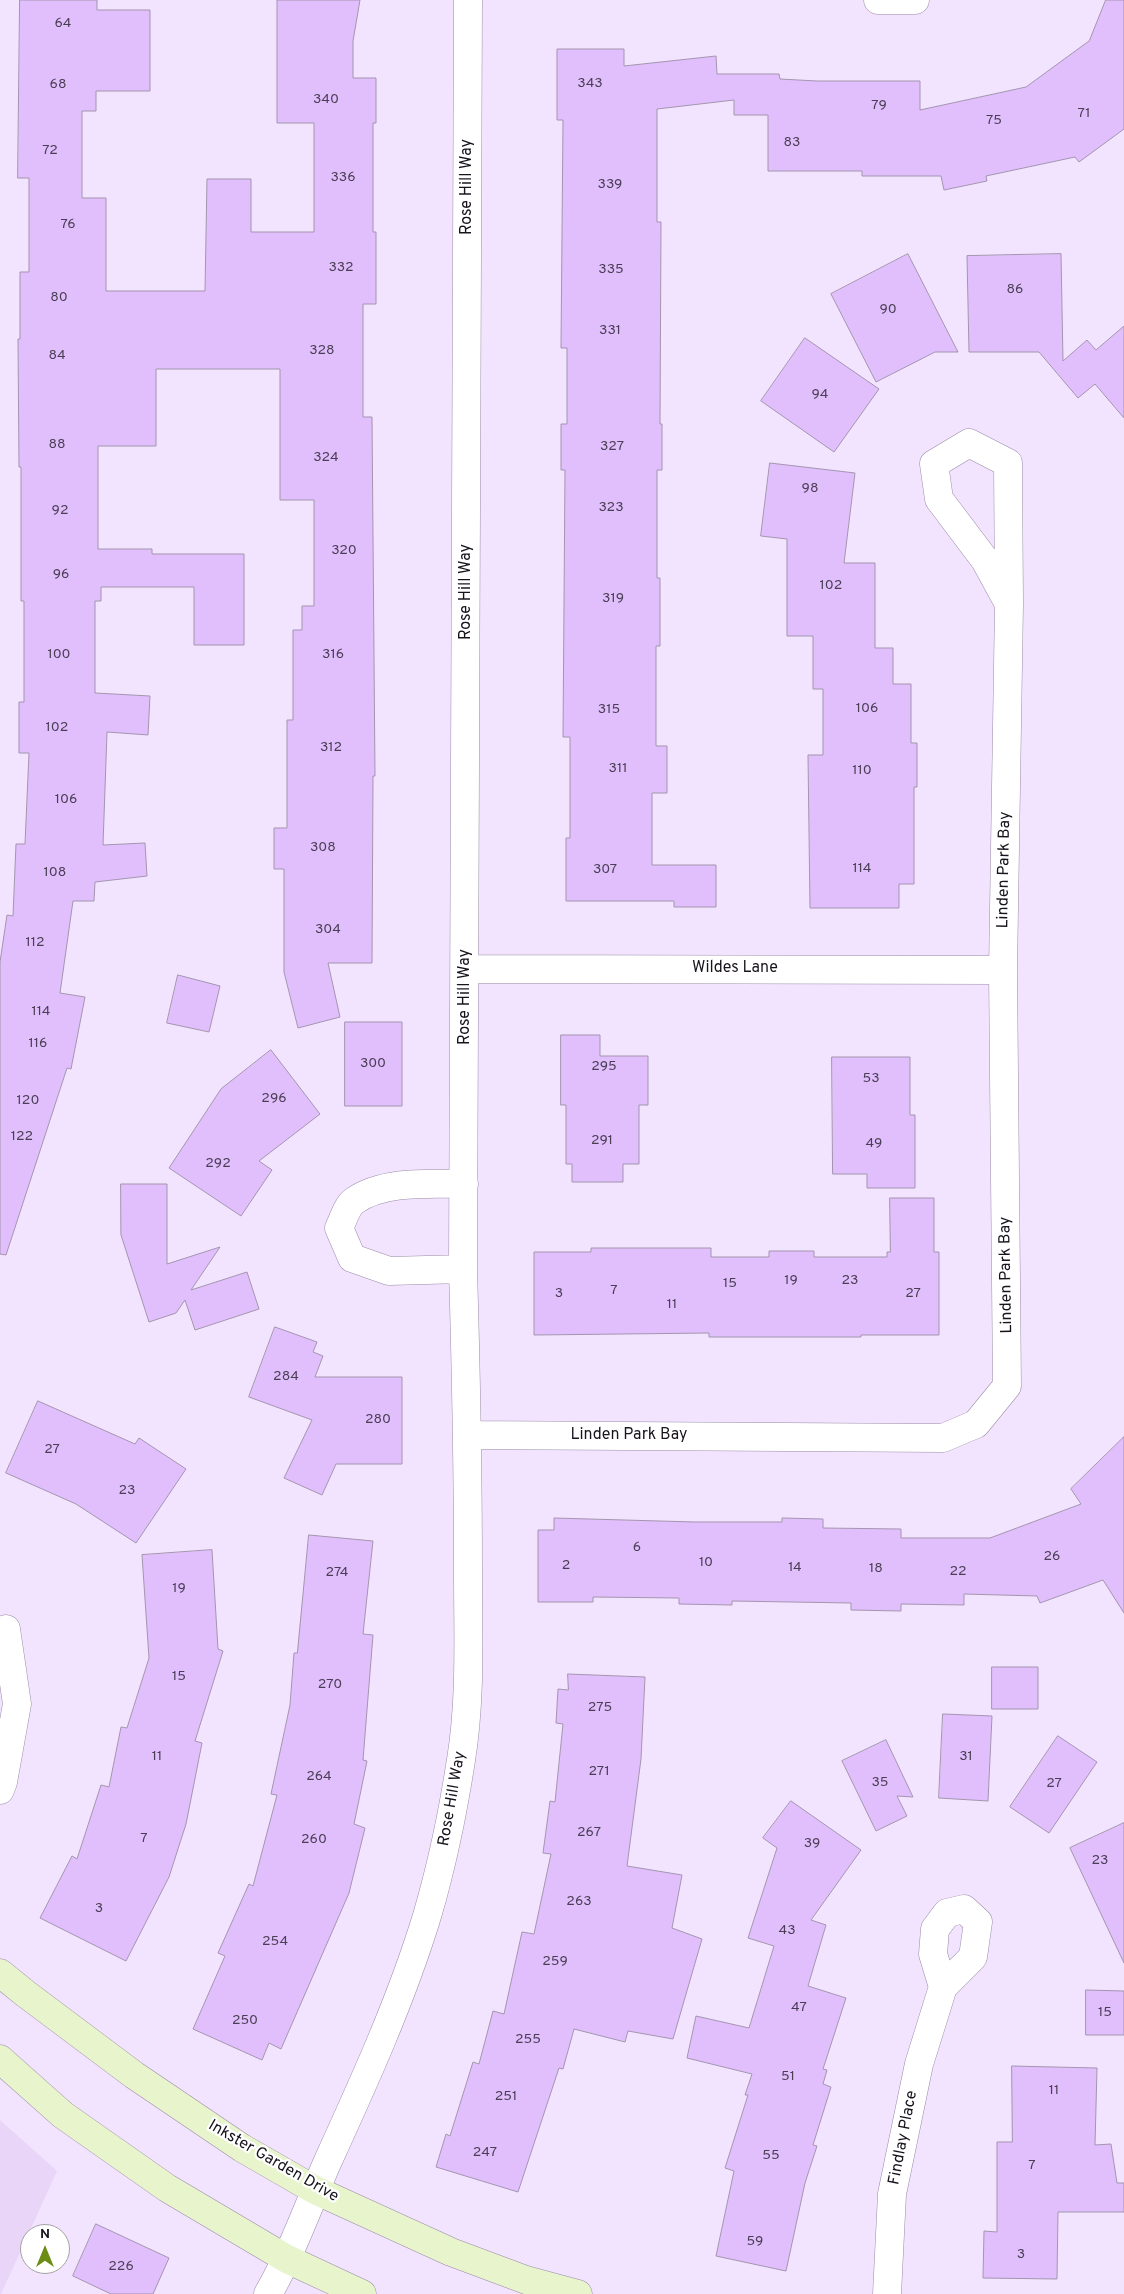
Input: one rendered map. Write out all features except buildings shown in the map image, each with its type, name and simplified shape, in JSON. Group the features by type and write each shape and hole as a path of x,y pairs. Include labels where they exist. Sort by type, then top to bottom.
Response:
{"street":[{"name":"Rose Hill Way","path":"268,2294 287,2259 398,2000 427,1916 444,1847 462,1758 467,1689 468,1435 463,1269 466,969 468,0"},
{"path":"878,0 915,0"},
{"name":"Linden Park Bay","path":"468,1435 943,1438 976,1424 1007,1386 1003,970 1009,604 1008,463 970,443 934,464 939,499 985,560 1009,604"},
{"name":"Wildes Lane","path":"466,969 1003,970"},
{"path":"463,1269 389,1271 352,1258 339,1228 352,1202 380,1190 422,1184 464,1184"},
{"path":"0,1790 17,1704 6,1629"},
{"name":"Inkster Garden Drive","path":"0,1973 134,2075 242,2148 315,2190 451,2252 526,2280 578,2294"},
{"name":"Findlay Place","path":"887,2294 892,2194 919,2064 943,1987"},
{"path":"0,2059 63,2115 167,2188 287,2259 362,2294"}],"shaded area":[{"path":"0,2120 57,2171 33,2224 20,2224 20,2252 0,2294"}]}
